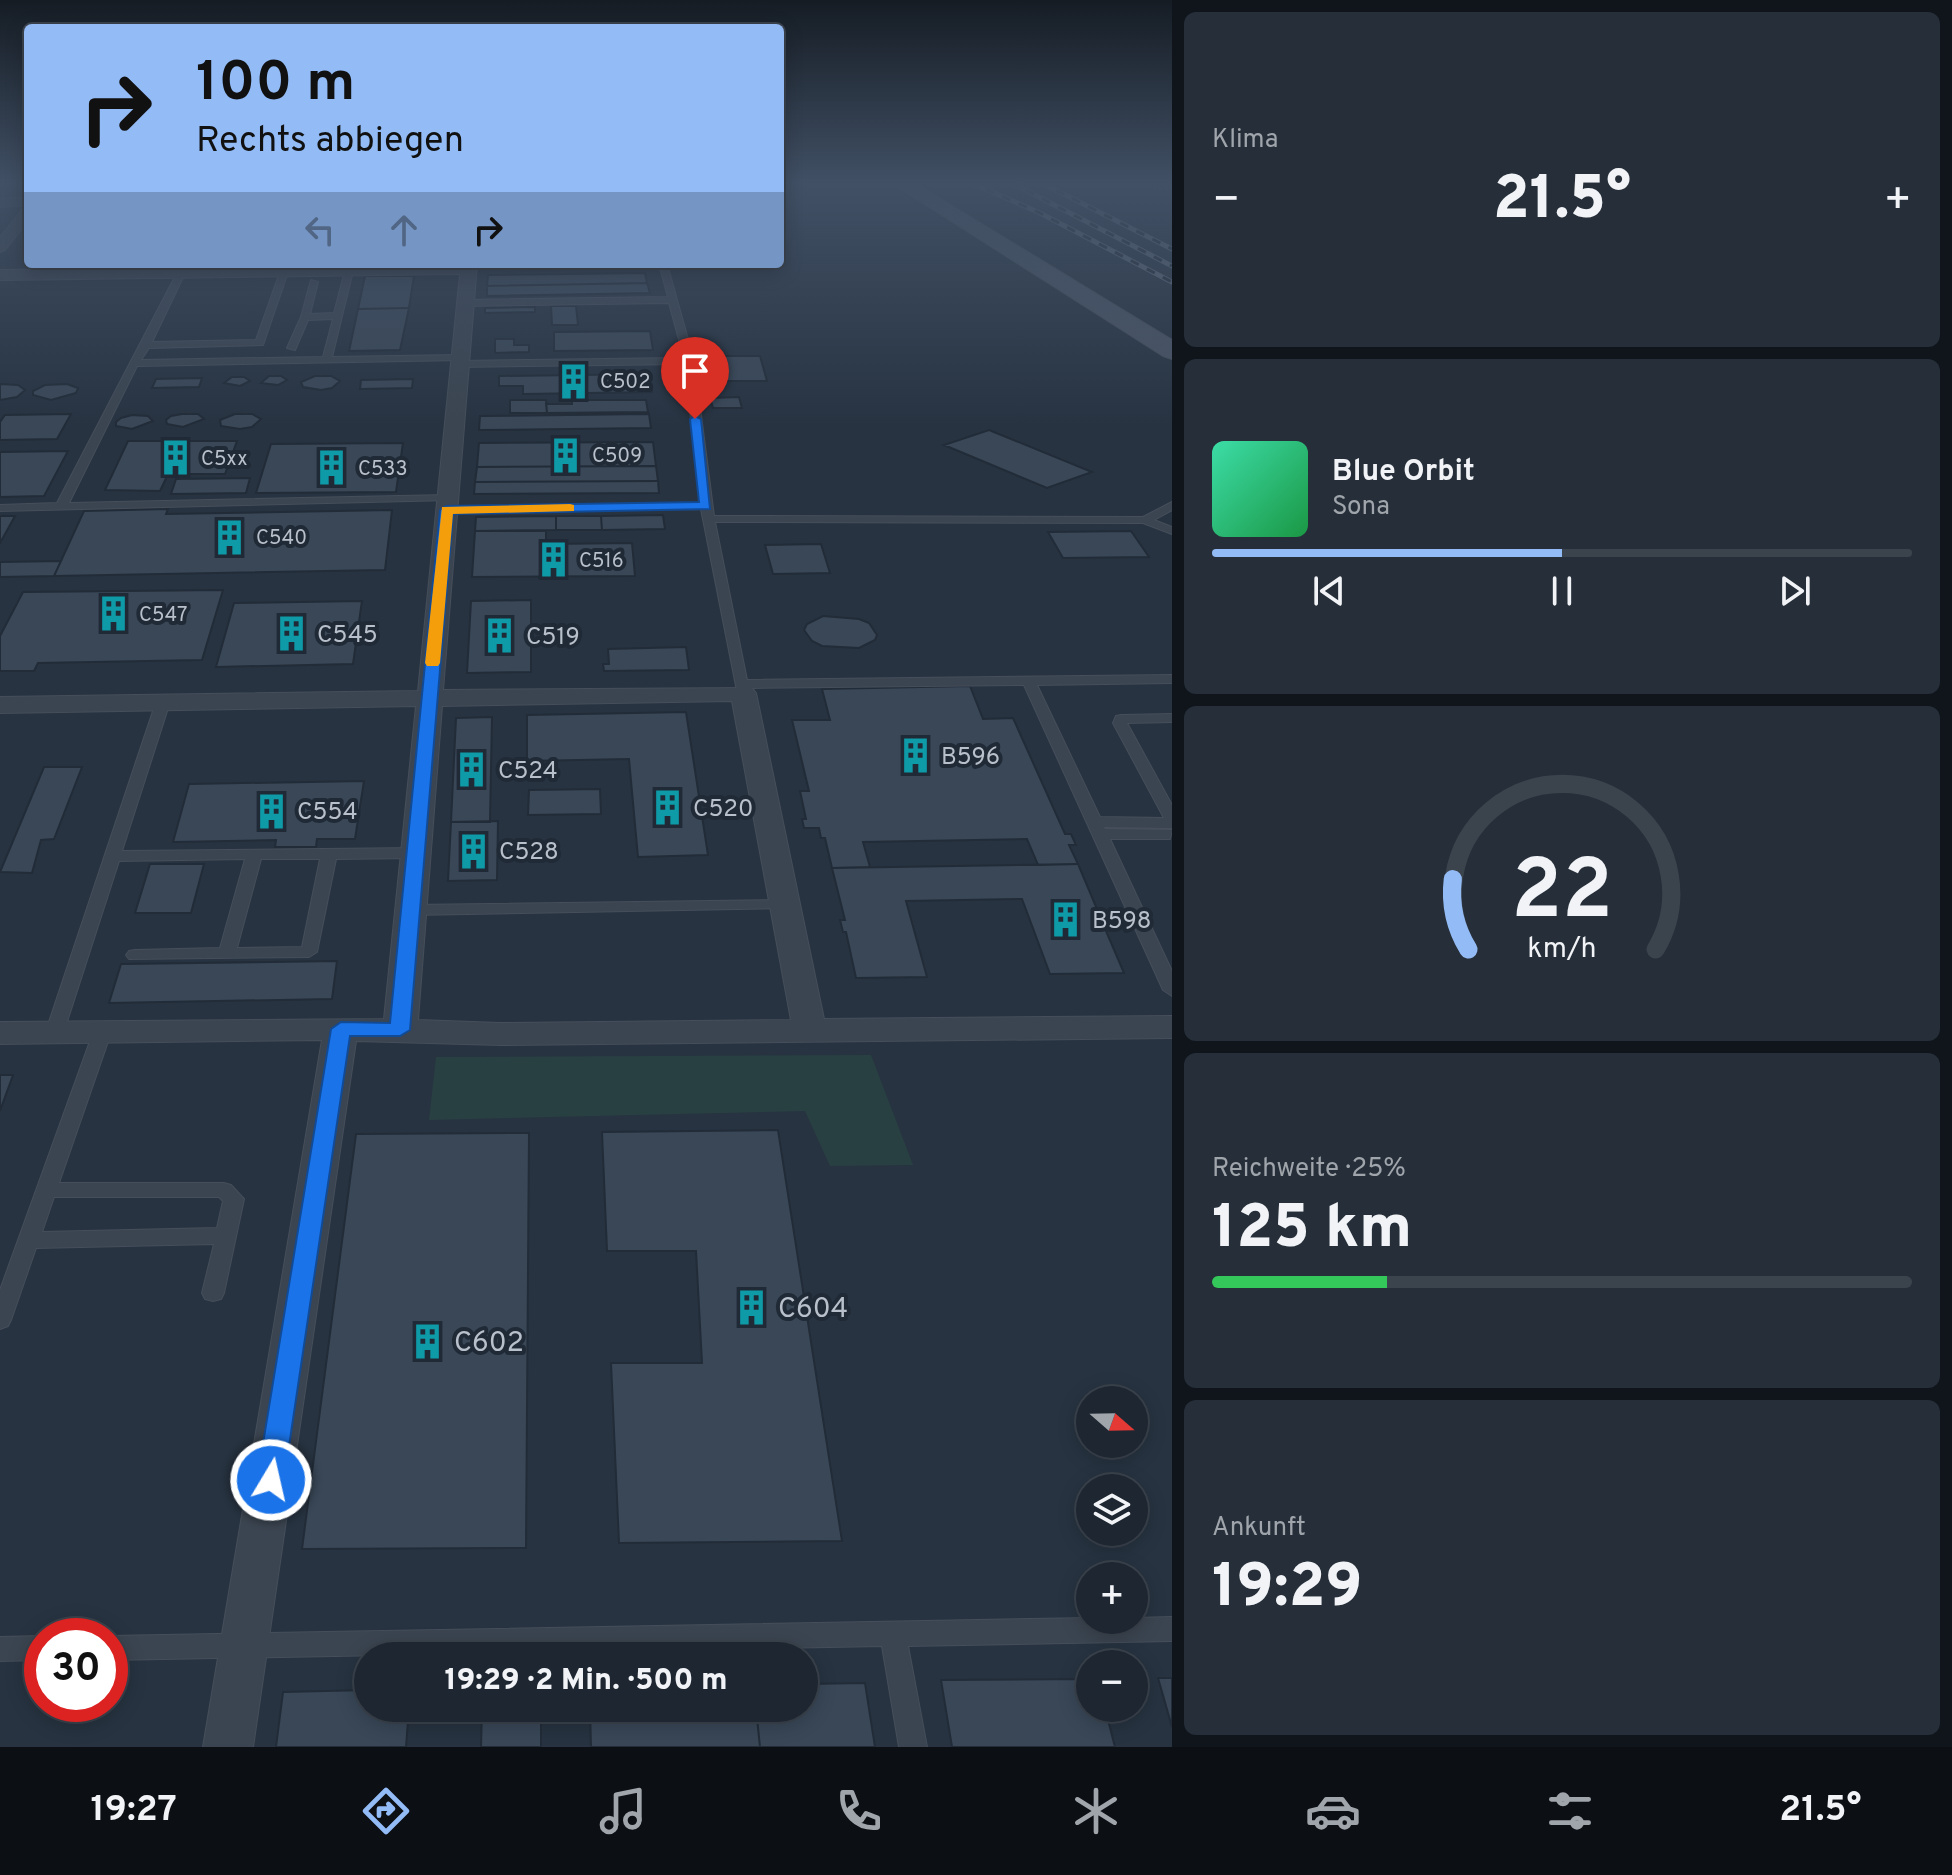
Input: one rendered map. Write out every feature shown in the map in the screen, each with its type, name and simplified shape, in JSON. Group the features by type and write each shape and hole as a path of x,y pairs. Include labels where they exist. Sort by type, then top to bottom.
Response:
{"main road":[{"path":"1032,264 1172,351"},
{"path":"1120,291 1172,325"}],"street":[{"path":"0,275 420,268"},
{"path":"400,1030 468,268"},
{"path":"0,705 429,699 743,688 810,1031"},
{"path":"0,1033 341,1029 500,1034 1172,1027"},
{"path":"228,1747 302,1293 341,1029"}],"lane":[{"path":"664,268 689,361 708,519 743,688 1172,679"},
{"path":"327,360 349,271"},
{"path":"146,345 260,343 284,272"},
{"path":"61,507 181,273"},
{"path":"292,348 305,317 314,282"},
{"path":"465,303 674,300"},
{"path":"305,317 338,316"},
{"path":"134,363 689,361"},
{"path":"0,508 447,504 706,506"},
{"path":"1145,520 1172,505"},
{"path":"708,519 1145,520 1172,531"},
{"path":"1029,681 1172,990"},
{"path":"55,1031 163,702"},
{"path":"1097,828 1172,821 1120,723 1121,719 1172,718"},
{"path":"1097,828 1172,834"},
{"path":"112,856 416,853"},
{"path":"135,955 309,952 329,854"},
{"path":"227,954 254,855"},
{"path":"410,910 785,905"},
{"path":"0,1320 103,1030"},
{"path":"46,1190 224,1190 234,1199 213,1293"},
{"path":"29,1240 225,1236"},
{"path":"128,1648 1172,1629"},
{"path":"893,1634 913,1747"},
{"path":"0,1649 24,1648"}],"green space":[{"path":"871,1055 913,1165 830,1166 805,1111 429,1120 436,1057"}],"building":[{"path":"27,268 108,268 26,269"},
{"path":"558,268 558,270 522,270"},
{"path":"645,273 647,283 487,286 488,275"},
{"path":"365,276 414,276 409,308 358,309"},
{"path":"647,283 650,293 487,296 487,286"},
{"path":"551,306 576,306 578,325 552,325"},
{"path":"535,307 535,312 485,313 485,308"},
{"path":"409,308 400,350 349,351 358,309"},
{"path":"650,331 653,350 554,351 554,332"},
{"path":"495,339 514,339 514,345 529,345 529,352 495,353"},
{"path":"714,356 760,356 767,381 720,381"},
{"name":"C502","path":"649,374 652,392 523,394 523,386 499,386 499,376"},
{"path":"269,376 281,376 287,380 278,385 261,383"},
{"path":"315,376 331,376 340,381 332,388 321,390 303,387 301,382"},
{"path":"232,377 244,377 250,381 240,386 224,383"},
{"path":"202,378 199,387 152,388 156,379"},
{"path":"413,379 412,388 360,389 361,380"},
{"path":"0,384 18,385 25,390 17,397 0,400"},
{"path":"67,384 78,388 76,393 51,400 33,395 33,391 45,385"},
{"path":"739,397 742,408 713,408 710,398"},
{"path":"510,400 546,400 547,413 510,413"},
{"path":"572,400 646,400 648,412 547,413 546,404 572,404"},
{"path":"71,414 57,439 0,440 0,422 5,415"},
{"path":"198,414 204,419 183,427 167,424 166,420 171,416"},
{"path":"235,414 252,414 261,419 252,427 221,426 220,420"},
{"path":"649,414 651,428 479,430 480,416"},
{"path":"148,416 153,421 132,429 116,426 121,418"},
{"path":"989,430 1092,472 1047,488 944,445"},
{"name":"C5xx","path":"128,441 237,441 225,474 168,474 160,491 105,490"},
{"name":"C509","path":"653,442 656,466 477,467 479,443"},
{"name":"C533","path":"403,443 396,492 256,493 271,444"},
{"path":"68,451 44,496 0,497 0,452"},
{"path":"656,466 658,481 475,482 477,467"},
{"path":"250,478 246,493 171,494 176,479"},
{"path":"658,481 659,493 474,494 475,482"},
{"name":"C540","path":"168,509 166,514 392,510 385,570 54,576 84,511"},
{"path":"663,515 665,529 602,530 601,516"},
{"path":"0,516 15,516 0,543"},
{"path":"556,516 601,516 602,530 556,530"},
{"path":"556,516 556,530 475,531 476,517"},
{"name":"C516","path":"475,531 546,531 546,544 632,543 635,576 472,577"},
{"path":"1131,531 1149,557 1063,558 1048,532"},
{"path":"821,544 830,573 773,574 765,545"},
{"path":"61,561 54,576 0,577 0,562"},
{"name":"C547","path":"223,590 202,660 38,663 34,671 0,671 0,636 23,592"},
{"name":"C519","path":"531,600 531,672 467,673 471,601"},
{"name":"C545","path":"362,601 353,664 216,667 234,603"},
{"path":"823,616 859,619 869,623 877,635 875,640 859,648 822,646 812,641 804,630 807,624"},
{"path":"686,647 689,670 604,671 603,664 609,664 608,649"},
{"name":"B596","path":"970,686 983,719 1013,718 1065,834 1071,834 1076,845 1069,845 1078,864 1038,865 1027,839 863,842 870,867 832,868 825,838 821,838 819,828 804,828 802,819 806,819 800,791 809,791 792,720 830,720 822,689"},
{"name":"C520","path":"686,712 708,855 638,857 629,759 527,761 527,715"},
{"name":"C524","path":"492,717 490,822 451,822 456,718"},
{"path":"44,767 82,767 54,839 41,840 32,873 0,872"},
{"name":"C554","path":"364,781 355,839 317,839 316,847 275,847 276,840 173,842 189,784"},
{"path":"600,789 601,814 528,815 529,790"},
{"name":"C528","path":"498,821 497,880 448,881 451,822"},
{"path":"150,864 204,864 191,913 135,913"},
{"name":"B598","path":"1078,864 1102,921 1108,921 1112,931 1106,931 1124,973 1050,974 1022,899 906,901 927,977 856,978 846,932 843,932 840,920 845,920 832,868"},
{"path":"337,961 332,999 109,1003 121,964"},
{"path":"0,1075 13,1075 0,1111"},
{"name":"C604","path":"778,1130 842,1541 619,1543 611,1363 702,1363 696,1251 607,1251 602,1132"},
{"name":"C602","path":"529,1133 526,1548 302,1549 356,1134"},
{"path":"1158,1678 1172,1678 1172,1727"},
{"path":"1076,1679 1076,1722 1109,1722 1115,1747 952,1747 941,1680"},
{"path":"865,1683 875,1747 760,1747 757,1722 818,1722 818,1684"},
{"path":"354,1690 354,1722 408,1722 406,1747 276,1747 283,1692"},
{"path":"482,1722 541,1722 541,1747 481,1747"},
{"path":"590,1722 757,1722 760,1747 591,1747"}],"railway":[{"path":"1137,264 1172,282"},
{"path":"1167,264 1172,266"}],"slow traffic":[{"path":"433,663 446,510 570,508"}],"place":[{"name":"C502","path":"574,381"},
{"name":"C509","path":"566,455"},
{"name":"C5xx","path":"175,458"},
{"name":"C533","path":"332,468"},
{"name":"C540","path":"230,537"},
{"name":"C516","path":"553,560"},
{"name":"C547","path":"113,614"},
{"name":"C545","path":"291,634"},
{"name":"C519","path":"500,636"},
{"name":"B596","path":"915,756"},
{"name":"C524","path":"472,770"},
{"name":"C520","path":"667,808"},
{"name":"C554","path":"271,811"},
{"name":"C528","path":"473,851"},
{"name":"B598","path":"1066,920"},
{"name":"C604","path":"752,1307"},
{"name":"C602","path":"428,1341"}],"route":[{"path":"271,1480 341,1029 400,1030 446,510 706,506 695,419"}]}
